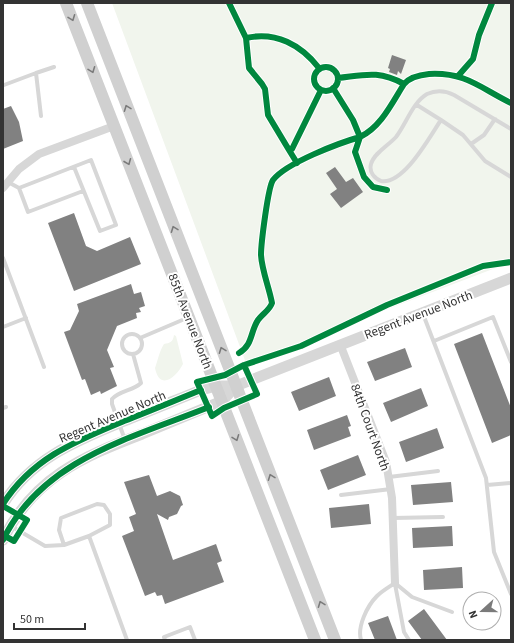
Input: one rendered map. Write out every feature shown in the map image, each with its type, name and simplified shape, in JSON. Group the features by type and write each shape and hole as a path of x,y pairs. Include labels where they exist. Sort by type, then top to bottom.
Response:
{"main road":[{"name":"85th Avenue North","path":"66,3 315,640"},
{"name":"85th Avenue North","path":"87,3 335,640"},
{"path":"94,20 95,3"}],"street":[{"path":"5,185 23,165 39,154 114,126"},
{"name":"Regent Avenue North","path":"3,504 18,484 47,458 74,442 216,386 236,386 511,278"},
{"name":"84th Court North","path":"340,344 386,462 390,477 395,583"},
{"name":"Regent Avenue North","path":"3,540 7,524 37,492 55,476 81,459 222,401 236,386"}],"lane":[{"path":"4,86 54,67"},
{"path":"36,73 41,116"},
{"path":"441,120 425,146 405,169 390,180 384,181 376,178 372,173 370,165 373,158 394,139 417,105 427,95 438,91 447,92 511,129"},
{"path":"417,105 458,130 485,161 511,177"},
{"path":"471,144 484,135 495,119"},
{"path":"5,185 19,188 74,166 91,160 116,225 100,231 74,166"},
{"path":"19,188 28,212 83,191"},
{"path":"3,258 44,367"},
{"path":"423,312 486,478 494,552 511,594"},
{"path":"140,338 189,317"},
{"path":"434,341 493,317 511,362"},
{"path":"3,327 26,318"},
{"path":"130,334 136,335 140,338 141,347 138,352 133,354 123,350 122,340 130,334"},
{"path":"126,440 112,404 112,399 116,394 138,386 141,383 133,354"},
{"path":"390,477 438,470"},
{"path":"487,485 511,483"},
{"path":"341,495 391,489"},
{"path":"7,524 45,546 64,545 89,536 110,525 110,514 104,504 97,504 61,518 59,530 64,545"},
{"path":"393,518 443,517"},
{"path":"89,536 127,640"},
{"path":"395,583 412,596 452,612"},
{"path":"361,640 361,623 370,606 376,596 395,583"},
{"path":"395,583 404,632 409,640"},
{"path":"165,640 164,637 190,627 195,640"}],"shaded area":[{"path":"112,3 511,3 511,262 246,363"},
{"path":"174,335 176,336 183,364 173,377 169,380 164,380 157,375 155,368 164,344 171,342"}],"building":[{"path":"392,55 406,60 401,74 398,71 397,75 389,72 390,69 388,68"},
{"path":"11,106 19,122 23,141 3,149 3,109"},
{"path":"335,167 346,182 353,178 363,192 341,208 330,194 337,189 326,173"},
{"path":"74,213 86,246 97,251 130,237 141,264 74,291 48,223"},
{"path":"131,284 134,294 141,292 145,306 139,308 141,312 136,313 137,318 117,326 107,350 114,367 110,368 117,386 101,394 100,391 91,395 85,379 82,380 64,332 70,330 79,311 77,304"},
{"path":"482,333 511,408 511,435 492,443 454,344"},
{"path":"405,348 412,367 375,381 367,362"},
{"path":"329,377 336,396 299,411 291,392"},
{"path":"421,388 428,406 391,422 383,403"},
{"path":"347,415 351,426 348,427 351,436 314,450 307,430"},
{"path":"437,428 444,448 406,462 399,442"},
{"path":"358,455 366,475 328,490 320,470"},
{"path":"149,475 157,496 170,491 180,496 183,505 177,514 169,517 168,520 157,514 173,560 216,544 222,561 217,563 224,582 165,604 162,595 157,596 155,592 145,596 122,536 134,531 129,517 136,514 124,482"},
{"path":"451,482 453,502 413,505 411,485"},
{"path":"369,504 371,524 331,528 329,508"},
{"path":"452,526 453,546 413,548 412,528"},
{"path":"462,567 463,588 424,590 423,570"},
{"path":"424,609 447,640 422,640 408,621"},
{"path":"388,616 397,640 375,640 368,623"}],"cycle path":[{"path":"229,3 246,38 257,36 278,38 296,47 319,68"},
{"path":"458,76 473,59 479,35 492,3"},
{"path":"246,38 249,68 265,89 268,115 289,150"},
{"path":"326,67 335,70 338,79 335,88 326,91 317,88 314,79 317,70 326,67"},
{"path":"404,84 412,78 422,75 442,74 463,78 511,103"},
{"path":"333,88 353,120 360,137 367,133 380,121 404,84 379,75 338,78"},
{"path":"297,163 289,150 292,149 321,90"},
{"path":"239,353 247,346 255,325 270,308 272,303 261,255 263,228 273,180 289,167 314,154 360,137 355,152 364,177 373,187 387,190"},
{"path":"244,365 257,394 224,408 212,416 197,382 225,375 244,365 301,346 387,305 483,266 511,262"},
{"path":"3,504 27,474 56,453 106,428 201,390"},
{"path":"3,540 20,512 41,489 65,470 120,441 209,407"},
{"path":"3,506 27,520 14,541 3,535"}]}
